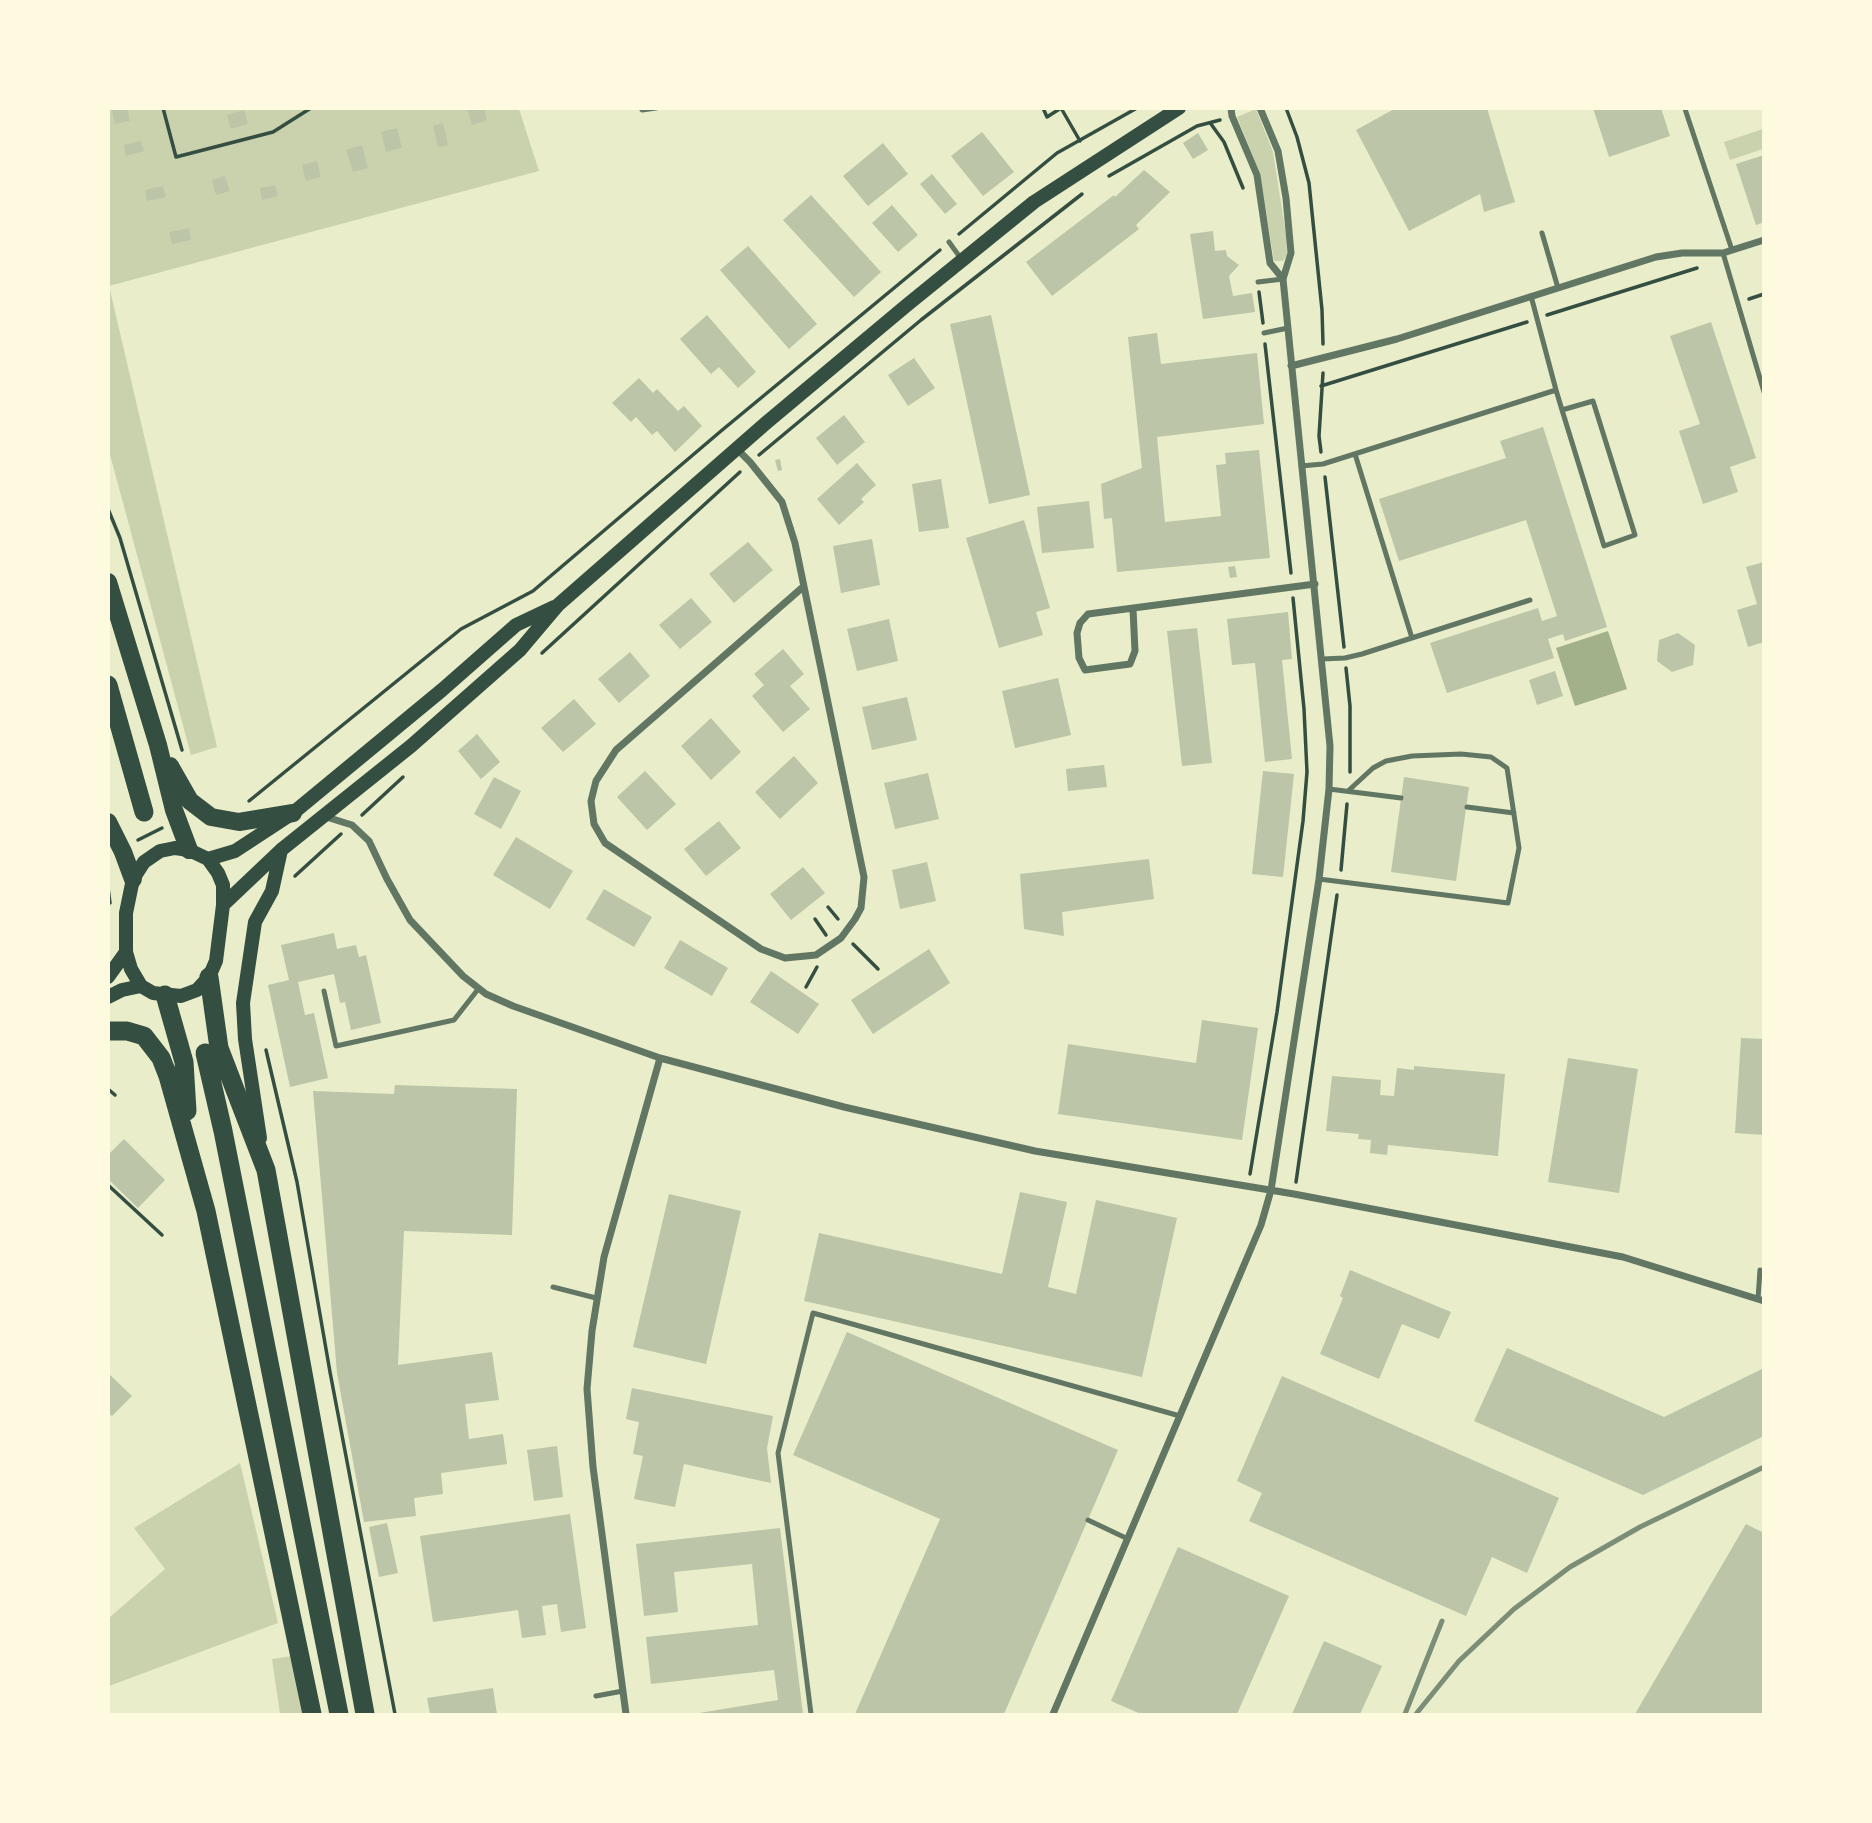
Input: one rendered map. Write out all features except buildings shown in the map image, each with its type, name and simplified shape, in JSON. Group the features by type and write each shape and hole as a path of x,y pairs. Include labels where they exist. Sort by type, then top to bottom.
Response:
{"highway":[{"path":"108,685 144,812"},
{"path":"209,977 219,1048 266,1170 365,1714"},
{"path":"165,996 184,1062 189,1146"},
{"path":"108,1031 135,1032 152,1044 168,1076 189,1146 206,1211 312,1714"},
{"path":"205,1054 226,1144 339,1714"}],"main road":[{"path":"223,905 281,849 411,746 520,650 558,605 737,449 962,260 1034,202 1179,108"},
{"path":"108,582 158,745 174,810 190,850"},
{"path":"208,859 235,851 293,813 516,625 558,605"},
{"path":"158,745 190,801 211,817 239,822 293,813"},
{"path":"108,822 133,879"},
{"path":"108,997 122,990 141,986 165,996 181,996 197,990 209,977 216,961 223,885 208,859 190,850 176,848 160,852 144,862 133,879 126,914 126,952 131,969 141,986"},
{"path":"266,1170 248,1061 243,1003 255,922 272,891 281,849"},
{"path":"108,977 126,952"}],"street":[{"path":"1053,1714 1261,1225 1271,1190 1319,879 1329,789 1330,746 1283,279 1291,254 1286,198 1278,151 1260,108"},
{"path":"1232,112 1256,175 1270,262 1283,279"},
{"path":"1291,366 1397,339 1656,257 1682,253 1723,253 1763,240"},
{"path":"737,449 782,502 795,543 864,877 861,908 844,935 823,951 808,957 785,958 766,952 605,843 597,832 591,813 596,781 616,750 803,587"},
{"path":"1133,609 1135,651 1130,664 1085,670 1079,658 1077,633 1080,623 1088,614 1315,584"},
{"path":"322,816 352,825 369,841 410,920 440,953 486,994 660,1058 844,1107 1035,1151 1271,1190 1623,1257 1761,1300"},
{"path":"626,1714 593,1467 587,1389 596,1298 604,1257 660,1058"}],"lane":[{"path":"641,108 656,108"},
{"path":"1686,109 1732,250"},
{"path":"1542,233 1558,288"},
{"path":"949,242 962,260"},
{"path":"1723,253 1763,392"},
{"path":"1258,282 1283,279"},
{"path":"1531,296 1556,390 1562,410 1604,546 1635,535 1593,401 1562,410"},
{"path":"1264,332 1288,328"},
{"path":"1301,466 1323,464 1556,390"},
{"path":"1355,454 1412,638"},
{"path":"1322,659 1345,658 1530,600"},
{"path":"1319,879 1508,903 1519,848 1507,768 1491,757 1461,754 1412,756 1386,761 1373,768 1348,791"},
{"path":"1329,789 1401,798"},
{"path":"308,802 322,816"},
{"path":"1467,807 1514,813"},
{"path":"324,991 336,1046 454,1020 479,988"},
{"path":"1760,1270 1761,1300"},
{"path":"553,1287 596,1298"},
{"path":"810,1714 778,1453 813,1313 1180,1416"},
{"path":"1088,1520 1128,1539"},
{"path":"596,1696 623,1691"}],"path":[{"path":"163,108 176,157 273,132 311,108"},
{"path":"1043,108 1047,117 1061,108 1080,141"},
{"path":"244,805 461,629 533,591 738,416 1057,153 1137,108"},
{"path":"1104,179 1197,126 1210,124 1232,112"},
{"path":"1210,124 1224,142 1235,164 1245,196"},
{"path":"541,654 750,462 921,320 1082,194"},
{"path":"1321,386 1704,266 1711,254"},
{"path":"1248,1186 1277,1012 1303,821 1307,772 1304,709 1292,588 1258,282"},
{"path":"108,509 120,538 184,758"},
{"path":"290,884 296,874 407,773"},
{"path":"844,935 878,969"},
{"path":"264,1042 297,1182 332,1385 395,1714"},
{"path":"108,1088 115,1095"},
{"path":"108,1185 162,1235"}],"shaded area":[{"path":"108,109 519,109 539,171 109,286 217,747 191,755 109,451"},
{"path":"1256,109 1273,152 1286,235 1287,255 1283,261 1274,261 1260,173 1237,117"},
{"path":"1763,129 1763,149 1730,160 1724,142"},
{"path":"1608,631 1627,689 1575,706 1556,648"},
{"path":"240,1463 278,1623 109,1686 109,1618 165,1569 134,1528"},
{"path":"292,1656 303,1714 280,1714 272,1659"}],"railway":[{"path":"1416,1714 1459,1661 1514,1609 1570,1567 1640,1527 1764,1467"},
{"path":"1405,1714 1442,1621"}]}
